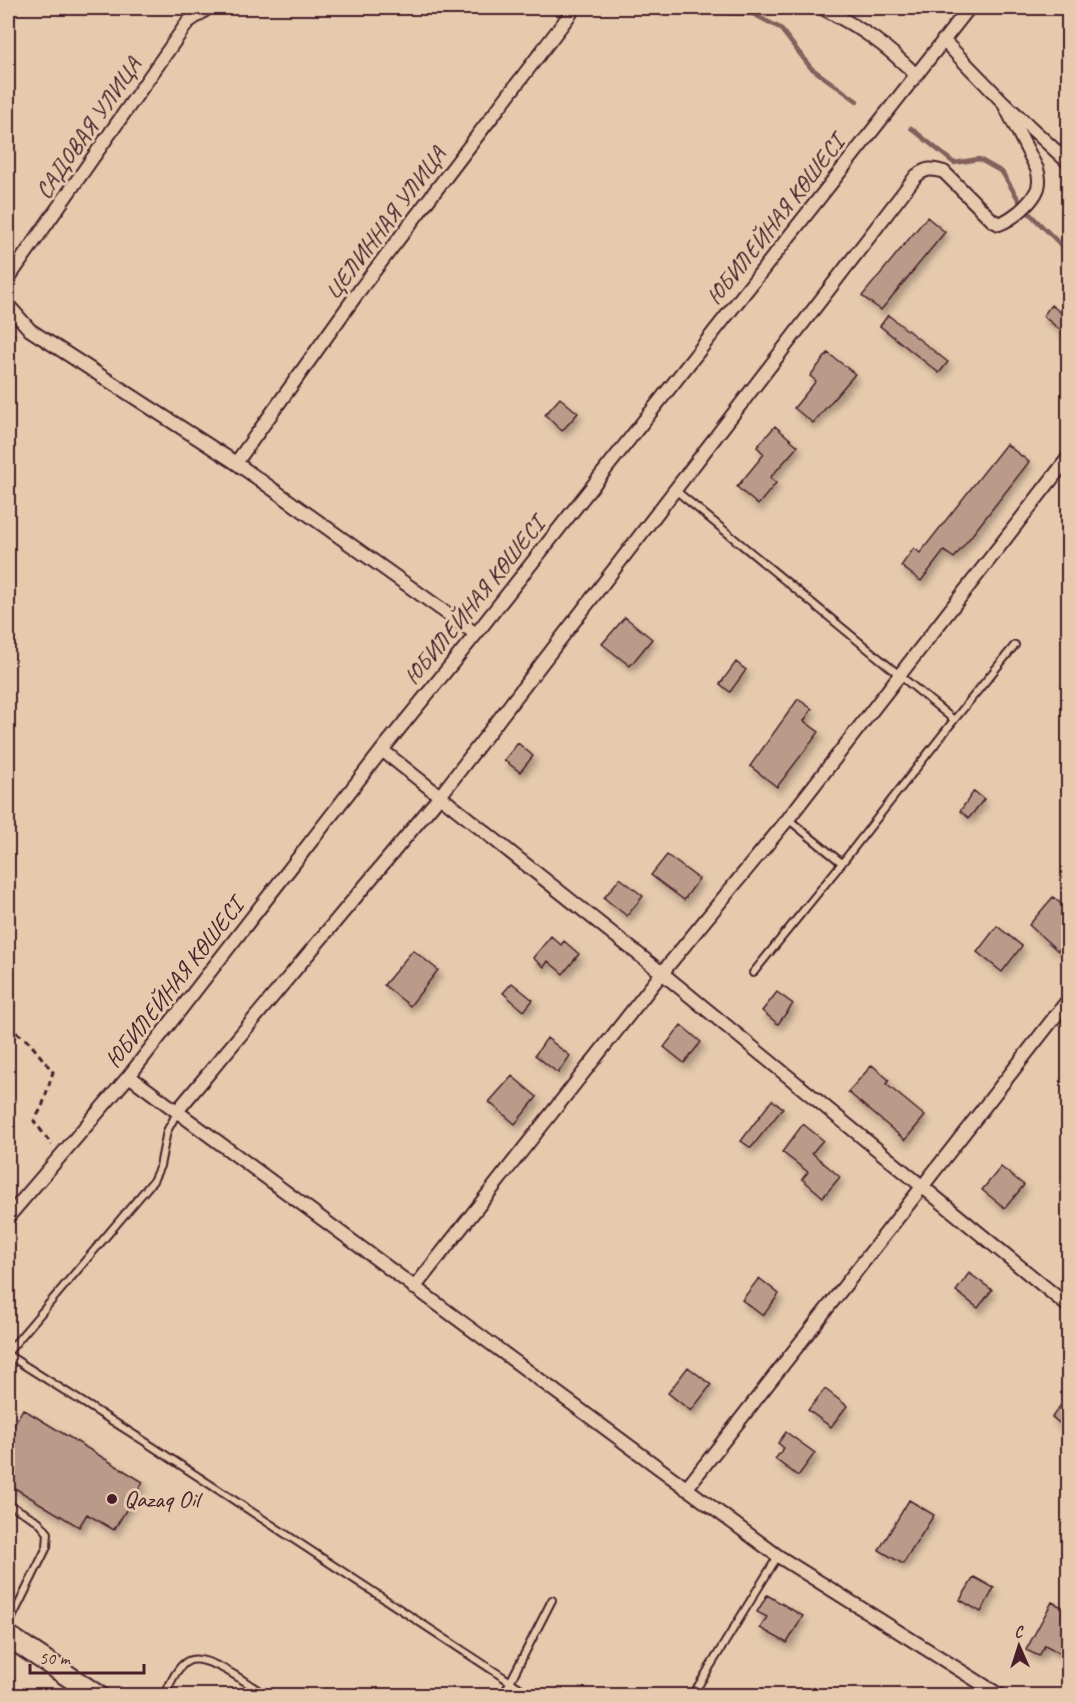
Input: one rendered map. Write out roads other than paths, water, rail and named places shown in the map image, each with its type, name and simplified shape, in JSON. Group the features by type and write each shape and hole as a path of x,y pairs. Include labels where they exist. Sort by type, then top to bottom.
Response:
{"highway":[{"path":"8,1636 98,1695"}],"street":[{"name":"САДОВАЯ УЛИЦА","path":"8,279 188,22 208,8"},
{"path":"822,8 864,30 894,52 916,75"},
{"name":"ЮБИЛЕЙНАЯ КӨШЕСІ","path":"8,1217 129,1076 382,750 969,8"},
{"name":"ЦЕЛИННАЯ УЛИЦА","path":"236,463 362,287 571,13"},
{"path":"943,40 1003,102 1068,162"},
{"path":"178,1110 440,796 916,176 925,169 933,168 944,172 992,220 999,224 1023,207 1034,195 1039,179 1038,169 1003,102"},
{"path":"8,305 30,330 236,463 476,634"},
{"path":"414,1288 662,973 788,819 1068,458"},
{"path":"382,750 662,973 1068,1306"},
{"path":"686,1489 1068,1000"},
{"path":"129,1076 178,1110 414,1288 778,1556 1001,1695"}],"lane":[{"path":"674,489 954,720"},
{"path":"753,973 1015,645"},
{"path":"788,819 842,863"},
{"path":"178,1110 167,1131 160,1166 153,1181 8,1353 532,1695"},
{"path":"8,1504 38,1521 48,1533 47,1546 8,1626"},
{"path":"692,1695 778,1556"},
{"path":"503,1695 552,1600"},
{"path":"164,1695 183,1665 189,1660 198,1659 210,1662 267,1695"}],"waterway":[{"path":"709,8 726,13 753,14 780,28 811,68 857,101"},
{"path":"911,128 954,163 979,159 1002,172 1023,207 1059,243 1068,259"}],"place":[{"name":"Qazaq Oil","path":"112,1499"}]}
